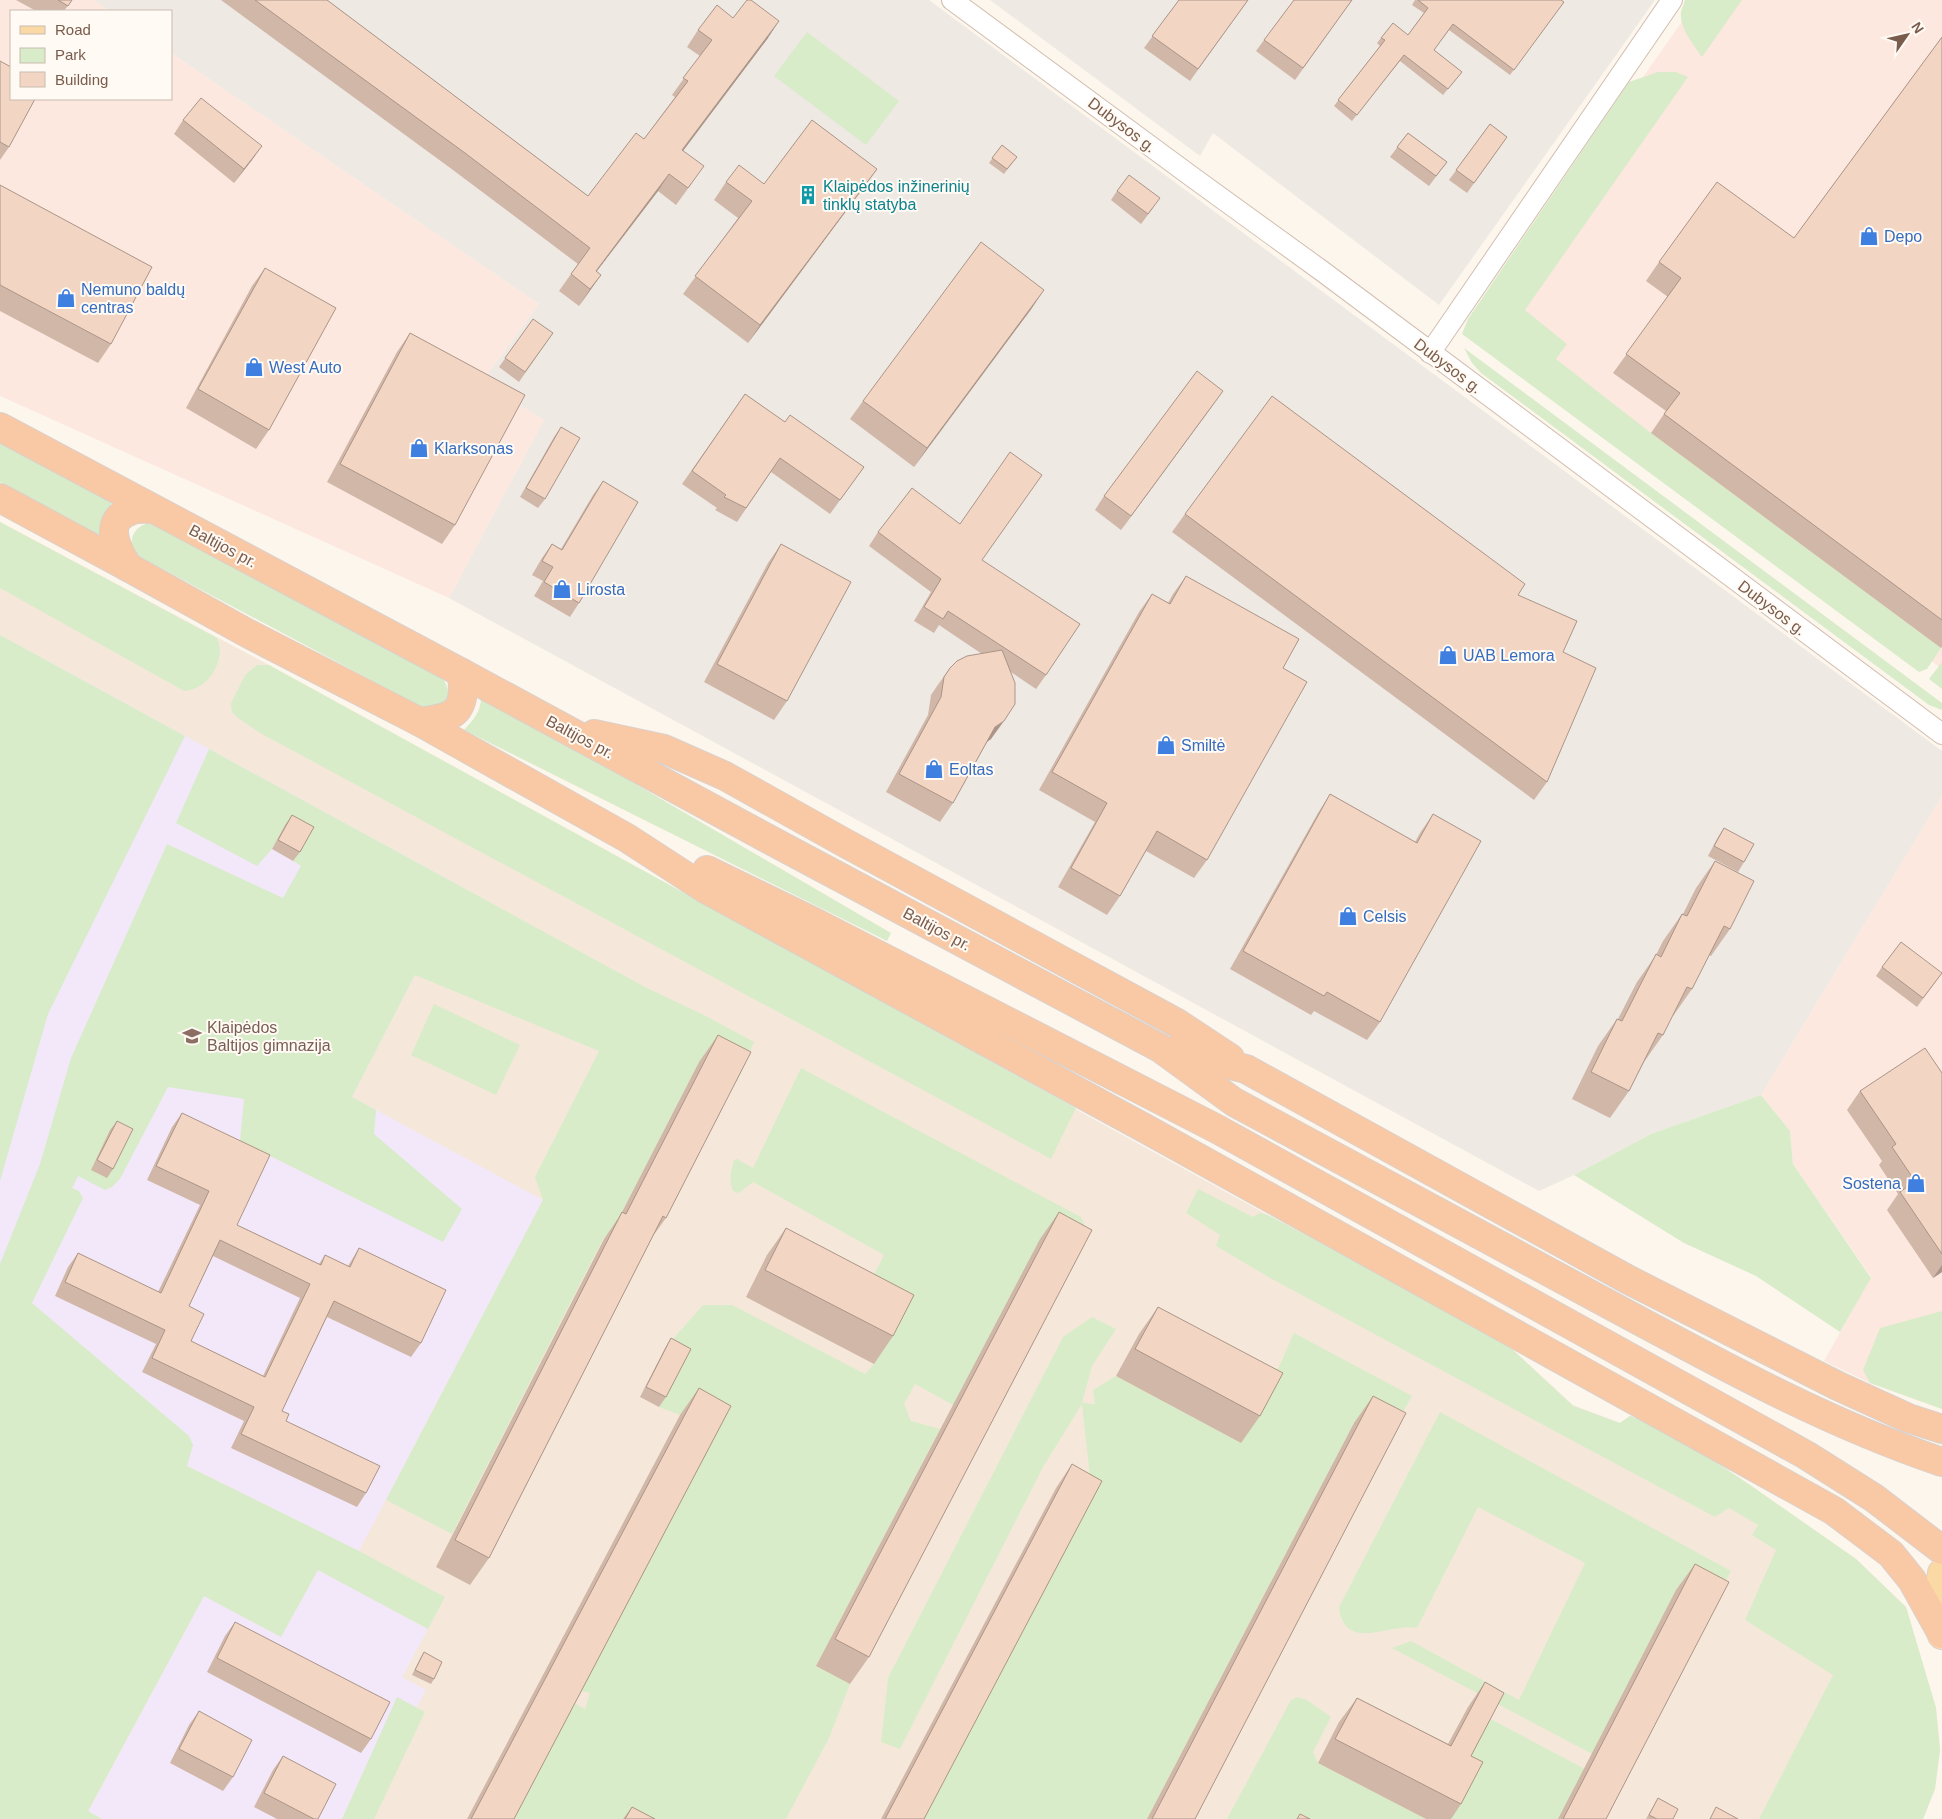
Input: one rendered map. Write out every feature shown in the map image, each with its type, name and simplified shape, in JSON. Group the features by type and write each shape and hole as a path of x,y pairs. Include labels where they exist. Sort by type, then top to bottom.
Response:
{"highway":[{"name":"Baltijos pr.","path":"0,428 462,673 1160,1048"},
{"path":"0,498 247,633 420,722 627,838 704,888 1156,1135 1834,1511 1891,1554 1912,1580 1942,1634"},
{"path":"128,567 115,543 114,530 117,521 123,514 132,510 153,509"},
{"path":"420,722 447,718 460,706 464,688 462,673"},
{"path":"562,727 664,749 725,776 1177,1024 1246,1069 1627,1279 1838,1386 1908,1418 1942,1428"},
{"path":"627,838 718,874 1217,1130 1806,1455 1874,1498 1942,1550"},
{"path":"1160,1048 1246,1069"},
{"path":"1160,1048 1234,1102 1727,1368 1814,1410 1942,1462"}],"main road":[{"path":"1942,1573 1939,1590 1942,1634"}],"street":[{"name":"Dubysos g.","path":"952,0 1322,271 1942,734"},
{"path":"1430,353 1672,0"}],"shaded area":[{"path":"0,0 94,0 109,10 10,10 10,100 172,100 172,54 539,304 481,383 544,420 449,598 0,396"},
{"path":"94,0 929,0 1942,751 1942,796 1761,1095 1651,1134 1574,1175 1539,1191 449,598 544,420 481,383 539,304 172,54 172,10 109,10"},
{"path":"990,0 1655,0 1439,305 1213,133 1200,156"},
{"path":"1697,0 1942,0 1942,669 1472,321"},
{"path":"0,522 269,665 1268,1215 1499,1337 1573,1405 1620,1423 1630,1416 1671,1432 1750,1485 1856,1559 1906,1607 1936,1708 1940,1750 1935,1789 1923,1819 0,1819"},
{"name":"Klaipėdos Baltijos gimnazija","path":"0,635 453,882 415,975 352,1097 543,1200 359,1551 109,1427 0,1388"},
{"path":"1942,796 1942,1409 1870,1383 1824,1361 1871,1277 1793,1164 1790,1131 1761,1095"},
{"path":"318,1570 428,1629 402,1677 426,1690 356,1819 102,1819 88,1812 204,1596 281,1637"}],"green space":[{"path":"1685,0 1742,0 1702,57 1682,24 1681,12"},
{"path":"807,32 899,101 866,145 774,76"},
{"path":"1658,72 1676,72 1688,77 1525,310 1567,344 1556,359 1651,433 1941,648 1927,669 1919,672 1462,334 1468,319 1629,82"},
{"path":"1464,348 1942,703 1942,710 1929,705 1481,373 1472,363"},
{"path":"0,440 112,502 101,534 99,535 0,482"},
{"path":"0,522 217,638 219,655 217,664 208,680 193,689 184,691 0,588"},
{"path":"149,523 156,524 440,675 448,690 447,698 440,705 427,710 138,556 132,546 133,536 138,528"},
{"path":"0,635 185,736 48,1014 0,1181"},
{"path":"1942,662 1942,689 1929,679"},
{"path":"257,665 269,665 1076,1108 1051,1159 260,733 232,712 231,703 245,675"},
{"path":"481,698 632,782 891,933 887,941 464,730 478,712"},
{"path":"209,749 647,988 706,1016 754,1042 737,1082 699,1062 614,1228 603,1239 452,1534 386,1500 543,1200 535,1177 599,1051 415,975 352,1097 376,1110 374,1134 462,1209 443,1242 240,1141 244,1099 168,1087 120,1179 112,1187 105,1190 78,1176 72,1188 79,1191 83,1198 32,1303 189,1436 193,1445 187,1466 359,1551 445,1597 428,1629 318,1570 281,1637 204,1596 88,1811 102,1819 0,1819 0,1264 40,1164 71,1058 167,844 283,898 301,866 293,861 307,837 285,825 272,849 257,866 176,823"},
{"path":"434,1004 520,1045 496,1095 411,1055"},
{"path":"801,1068 1081,1217 1085,1226 1084,1234 953,1405 915,1384 904,1404 911,1421 940,1429 816,1666 850,1684 829,1738 786,1819 509,1819 571,1701 585,1709 590,1693 576,1690 680,1415 659,1407 684,1358 665,1348 703,1305 732,1305 865,1374 874,1364 859,1303 884,1255 753,1182 739,1193 733,1191 731,1187 730,1176 734,1160 737,1159 753,1168"},
{"path":"1761,1095 1790,1131 1793,1164 1871,1278 1840,1332 1756,1276 1684,1243 1574,1175 1651,1134"},
{"path":"1198,1189 1253,1217 1260,1213 1268,1215 1499,1337 1573,1406 1620,1423 1630,1416 1671,1432 1856,1559 1906,1607 1936,1708 1940,1750 1935,1789 1923,1819 1759,1819 1833,1675 1745,1620 1776,1550 1752,1535 1758,1525 1729,1508 1715,1517 1272,1279 1216,1246 1220,1235 1186,1213"},
{"path":"1942,1311 1942,1409 1870,1383 1863,1370 1880,1328"},
{"path":"1092,1317 1116,1329 1092,1366 1082,1403 1095,1404 1093,1390 1116,1376 1241,1443 1264,1400 1294,1333 1412,1396 1387,1440 1354,1423 1147,1819 920,1819 1091,1486 1082,1404 1043,1467 900,1749 881,1742 888,1678 1063,1337"},
{"path":"1440,1412 1731,1571 1711,1608 1676,1591 1592,1754 1392,1648 1411,1641 1519,1700 1585,1563 1478,1507 1417,1628 1406,1627 1359,1633 1350,1629 1343,1621 1339,1607"},
{"path":"397,1697 425,1712 374,1819 342,1819"},
{"path":"1298,1697 1307,1700 1331,1717 1313,1752 1318,1763 1426,1819 1227,1819 1291,1700"},
{"path":"1487,1717 1585,1769 1559,1819 1449,1819 1443,1753"}],"building":[{"path":"58,0 72,0 68,6"},
{"path":"255,0 327,0 588,196 636,133 644,139 688,81 683,78 712,40 698,30 717,5 733,18 747,0 751,0 779,21 682,150 704,166 688,188 669,174 596,271 601,275 590,289 571,274 590,248 465,153"},
{"path":"1179,0 1248,0 1198,69 1152,36"},
{"path":"1294,0 1352,0 1303,68 1264,40"},
{"path":"1418,0 1561,0 1564,2 1514,70 1453,24 1434,50 1462,72 1448,89 1404,55 1357,115 1338,100 1385,40 1381,38 1393,23 1408,35 1428,8"},
{"name":"Depo","path":"1942,37 1942,620 1664,414 1680,393 1626,354 1681,278 1659,262 1717,182 1794,238"},
{"path":"0,61 10,66 10,100 34,100 9,147 0,142"},
{"path":"201,98 262,146 244,169 183,120"},
{"path":"812,120 877,169 760,325 695,276 752,201 726,182 739,165 764,184"},
{"path":"1490,124 1507,137 1474,183 1456,170"},
{"path":"1408,133 1447,162 1436,176 1397,147"},
{"path":"1002,145 1017,157 1007,169 992,158"},
{"path":"1129,175 1160,198 1148,214 1117,191"},
{"name":"Nemuno baldų centras","path":"0,185 152,267 111,344 0,285"},
{"path":"981,242 1044,290 927,448 863,401"},
{"name":"West Auto","path":"265,268 336,308 269,430 198,389"},
{"path":"533,319 553,333 525,372 505,358"},
{"name":"Klarksonas","path":"410,333 525,395 455,525 340,464"},
{"path":"1197,371 1223,391 1131,516 1104,496"},
{"path":"745,394 785,422 790,415 864,467 840,500 780,458 746,508 724,497 726,495 692,471"},
{"path":"1272,396 1525,584 1518,595 1577,621 1563,652 1596,668 1547,782 1185,514"},
{"path":"561,427 580,438 545,499 526,488"},
{"path":"1010,452 1042,475 982,560 1080,624 1046,675 948,611 943,619 924,607 941,579 878,532 912,488 960,524"},
{"path":"603,481 638,502 579,603 544,582 553,567 542,561 552,544 562,550"},
{"path":"781,544 851,582 787,701 717,664"},
{"name":"Smiltė","path":"1186,576 1299,639 1283,668 1307,682 1207,860 1157,831 1120,896 1071,868 1107,803 1052,772 1152,594 1170,604"},
{"name":"Eoltas","path":"1002,650 1015,683 1015,704 1004,721 995,727 953,803 899,774 941,697 944,677 950,668 957,661 967,656"},
{"name":"Celsis","path":"1330,794 1417,843 1433,814 1481,841 1380,1022 1327,992 1324,996 1243,951"},
{"path":"292,815 314,827 300,852 278,840"},
{"path":"1724,828 1754,844 1744,862 1714,846"},
{"path":"1715,861 1754,881 1730,929 1724,926 1692,989 1687,987 1663,1035 1658,1033 1629,1091 1591,1072 1617,1019 1622,1021 1656,954 1661,957 1682,914 1687,916"},
{"path":"1901,942 1942,973 1923,998 1882,967"},
{"path":"718,1035 751,1052 666,1218 663,1216 489,1558 455,1540 622,1212 626,1214"},
{"name":"Sostena","path":"1925,1048 1942,1073 1942,1254 1900,1192 1915,1181 1892,1147 1896,1144 1860,1091"},
{"path":"182,1113 270,1155 237,1225 321,1265 325,1255 350,1267 359,1248 446,1290 421,1343 334,1301 282,1411 289,1414 286,1421 380,1466 366,1493 241,1434 254,1407 152,1358 165,1330 65,1282 78,1253 161,1293 209,1191 156,1166","holes":["220,1240 310,1284 265,1377 191,1341 204,1314 189,1306"]},
{"path":"117,1121 133,1129 113,1169 97,1160"},
{"path":"1059,1212 1092,1230 869,1657 835,1639"},
{"path":"786,1228 914,1295 893,1336 765,1270"},
{"path":"1158,1307 1283,1373 1260,1416 1135,1349"},
{"path":"671,1338 691,1349 666,1397 646,1387"},
{"path":"699,1388 731,1406 514,1819 471,1819"},
{"path":"1373,1396 1406,1413 1195,1819 1152,1819"},
{"path":"1072,1464 1102,1481 924,1819 885,1819"},
{"path":"1695,1564 1729,1582 1606,1819 1563,1819"},
{"path":"235,1622 390,1702 371,1739 217,1658"},
{"path":"424,1652 442,1662 434,1679 415,1670"},
{"path":"1485,1682 1504,1693 1471,1756 1483,1762 1461,1804 1335,1739 1357,1698 1451,1746"},
{"path":"199,1711 252,1740 233,1777 179,1749"},
{"path":"283,1756 336,1784 318,1819 314,1819 264,1793"},
{"path":"1658,1798 1678,1809 1673,1819 1657,1819 1649,1815"},
{"path":"632,1807 655,1819 625,1819"},
{"path":"1716,1807 1738,1819 1710,1819"},
{"path":"1300,1814 1310,1819 1297,1819"}],"place":[{"name":"Klaipėdos inžinerinių tinklų statyba","path":"808,195"},
{"name":"Depo","path":"1869,236"},
{"name":"Nemuno baldų centras","path":"66,298"},
{"name":"West Auto","path":"254,367"},
{"name":"Klarksonas","path":"419,448"},
{"name":"Lirosta","path":"562,589"},
{"name":"UAB Lemora","path":"1448,655"},
{"name":"Smiltė","path":"1166,745"},
{"name":"Eoltas","path":"934,769"},
{"name":"Celsis","path":"1348,916"},
{"name":"Klaipėdos Baltijos gimnazija","path":"192,1036"},
{"name":"Sostena","path":"1916,1183"}]}
